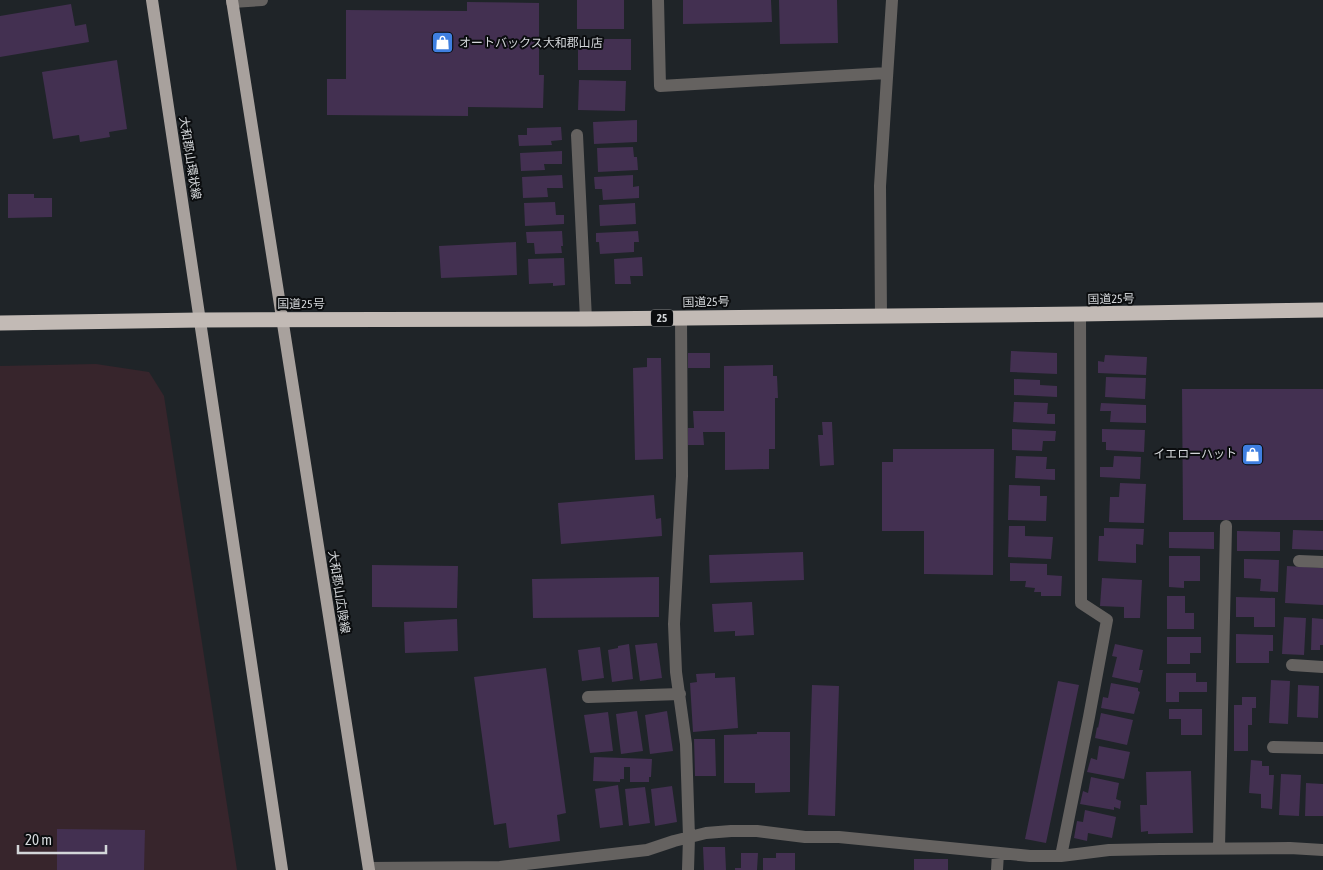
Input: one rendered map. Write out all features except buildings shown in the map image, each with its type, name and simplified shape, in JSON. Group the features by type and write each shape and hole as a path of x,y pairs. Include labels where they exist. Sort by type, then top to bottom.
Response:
{"highway":[{"name":"国道25号","path":"0,323 283,319 586,319 1323,310"}],"main road":[{"name":"大和郡山環状線","path":"152,0 200,320"},
{"path":"232,1 283,319"},
{"name":"大和郡山広陵線","path":"283,319 369,869"},
{"path":"200,320 282,870"}],"street":[{"path":"232,1 262,0"},
{"path":"658,0 660,86 887,73"},
{"path":"881,316 880,186 892,0"},
{"path":"577,134 586,319"},
{"path":"1061,856 1107,620 1081,603 1080,314"},
{"path":"681,318 682,476 674,624 676,672 686,744 689,837 688,870"},
{"path":"1219,848 1226,526"},
{"path":"1299,561 1323,562"},
{"path":"1292,665 1323,667"},
{"path":"588,697 680,694"},
{"path":"1273,747 1323,748"},
{"path":"369,869 509,866 647,850 689,837 731,830 805,837 839,837 1030,856 1061,856 1109,850 1219,848 1323,850"},
{"path":"997,870 998,853"}],"shaded area":[{"path":"96,364 149,372 164,396 237,870 0,870 0,366"}],"place":[{"name":"オートバックス大和郡山店","path":"443,43"},
{"name":"イエローハット","path":"1253,454"}]}
